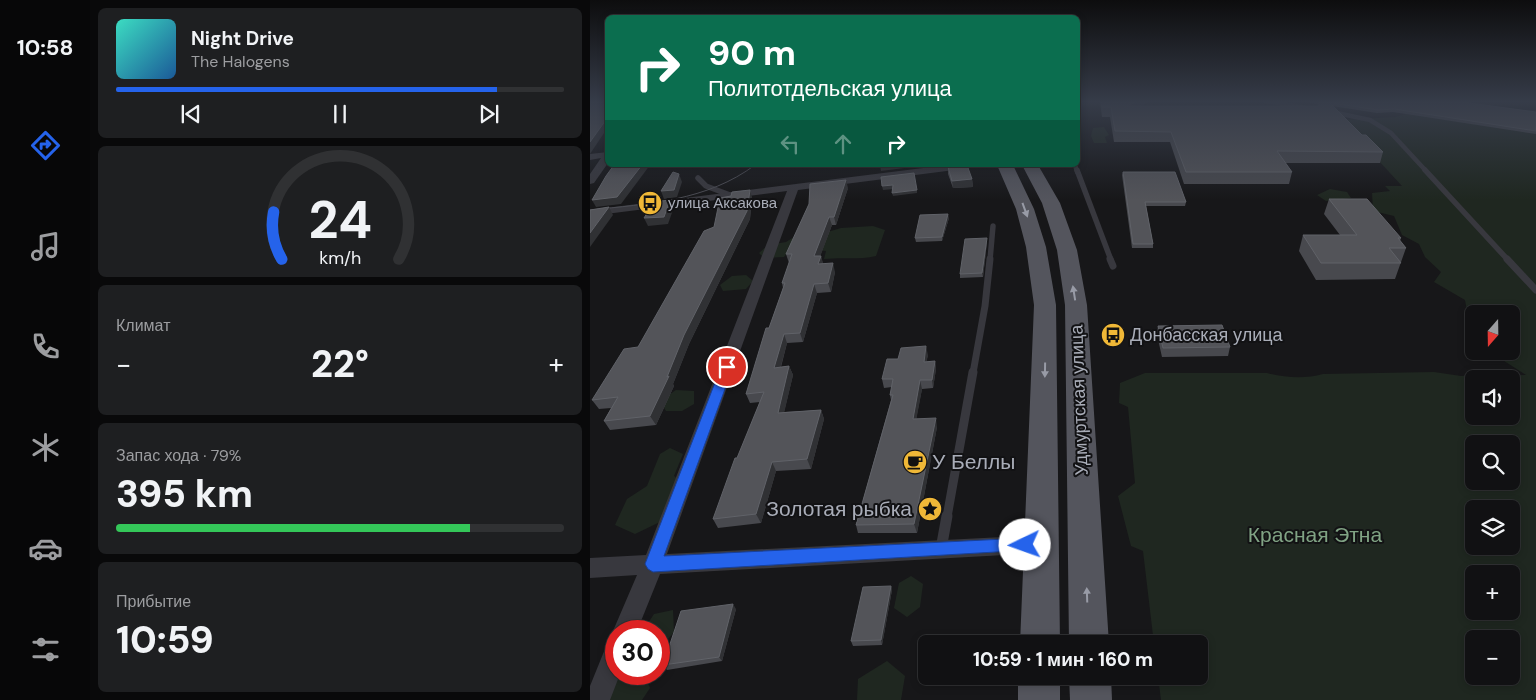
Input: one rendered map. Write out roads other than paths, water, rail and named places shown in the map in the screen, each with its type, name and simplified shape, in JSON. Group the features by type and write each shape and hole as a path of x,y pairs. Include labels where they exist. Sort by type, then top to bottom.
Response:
{"main road":[{"name":"Удмуртская улица","path":"1006,167 1025,209 1036,247 1045,305 1040,635"},
{"name":"Удмуртская улица","path":"1031,167 1051,203 1067,250 1076,305 1089,635"},
{"path":"1039,685 1039,700"},
{"path":"1090,685 1091,700"}],"street":[{"path":"590,157 605,156"},
{"path":"590,181 605,160"},
{"path":"590,213 954,167"},
{"path":"630,620 794,187"},
{"path":"590,568 1041,544"},
{"path":"597,700 605,680"}],"lane":[{"path":"1392,134 1536,290"},
{"path":"1076,167 1113,266"},
{"path":"698,178 706,186 730,195"},
{"path":"941,550 985,306 993,226"}],"tram line":[{"path":"590,210 634,206 676,199 717,186 737,177 752,167"}],"place":[{"name":"улица Аксакова","path":"650,203"},
{"name":"Донбасская улица","path":"1113,335"},
{"name":"У Беллы","path":"915,462"},
{"name":"Золотая рыбка","path":"930,509"}],"park label":[{"name":"Красная Этна","path":"1315,535"}]}
